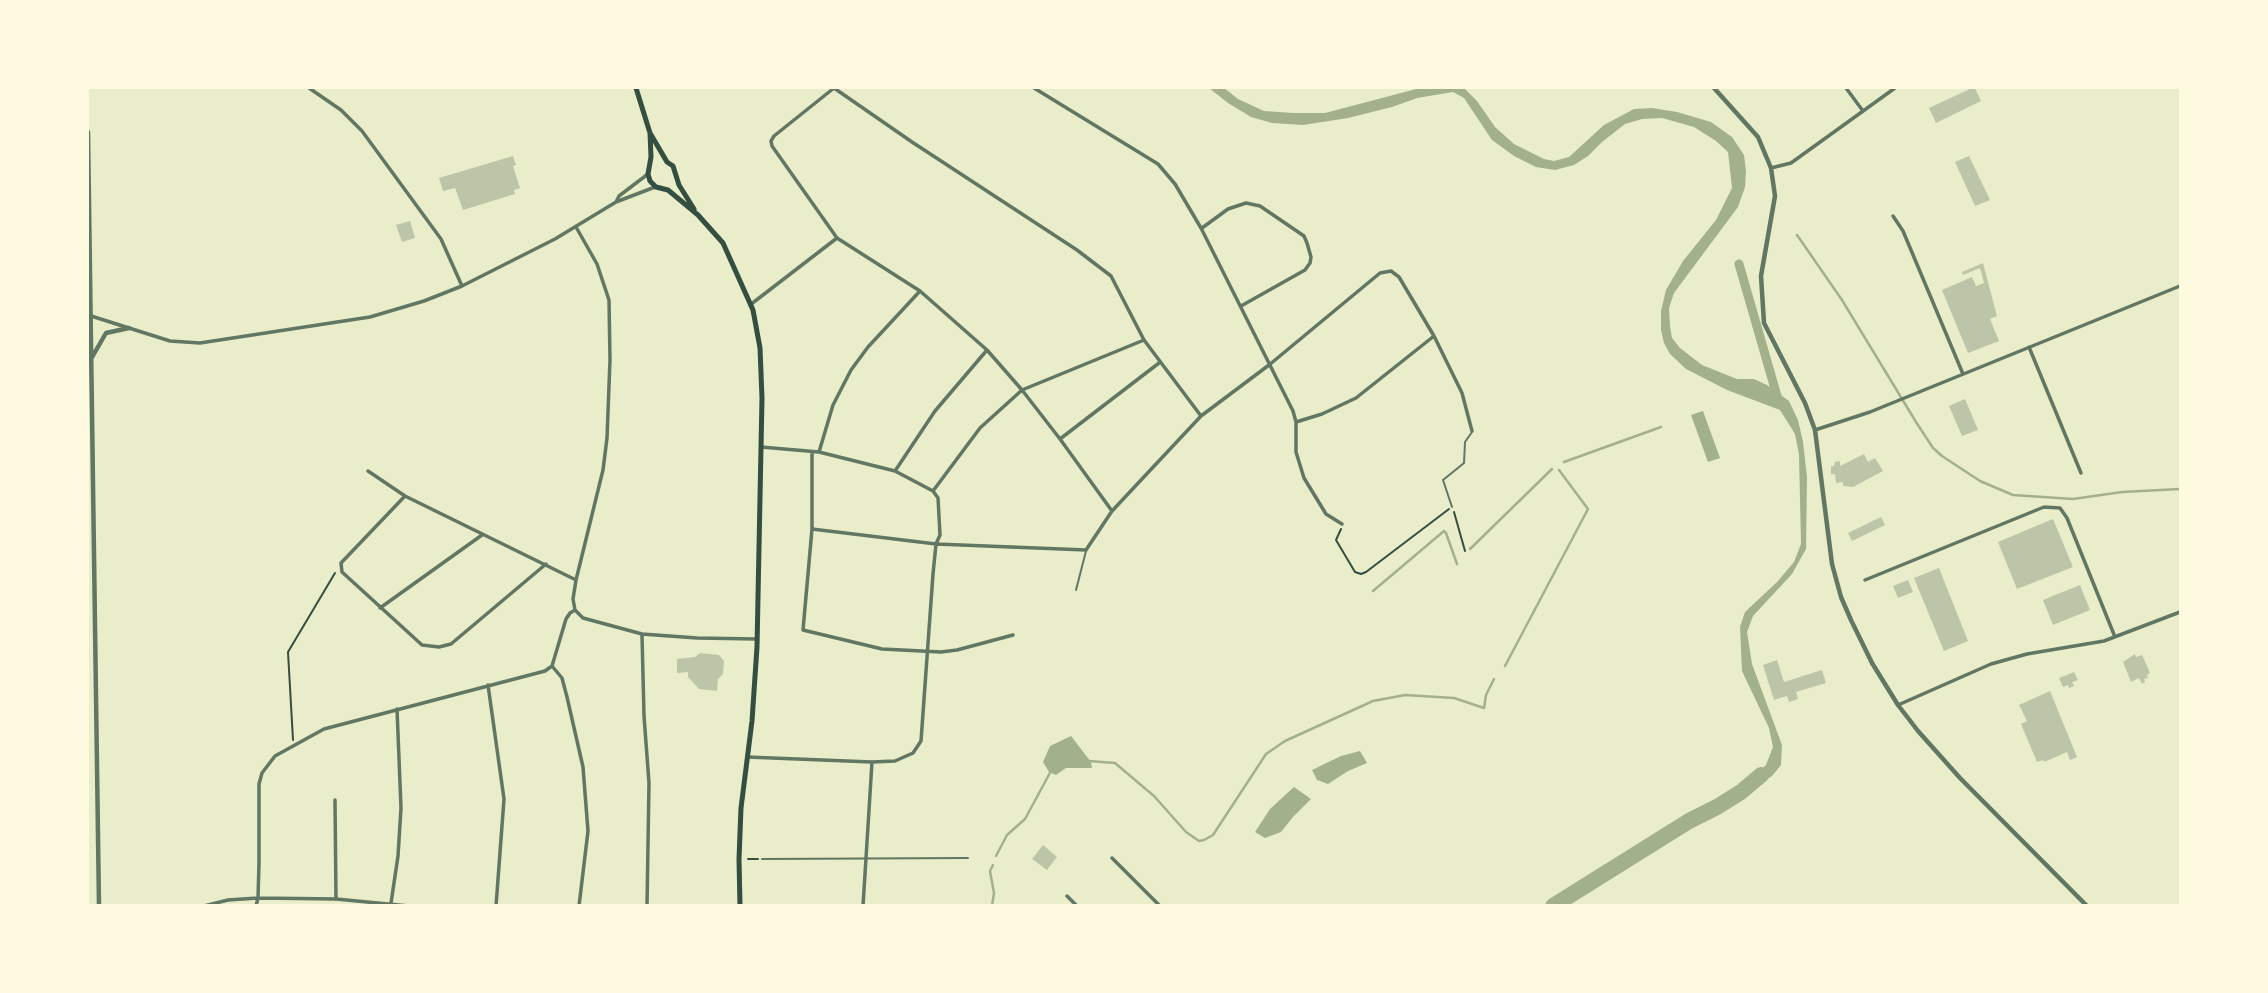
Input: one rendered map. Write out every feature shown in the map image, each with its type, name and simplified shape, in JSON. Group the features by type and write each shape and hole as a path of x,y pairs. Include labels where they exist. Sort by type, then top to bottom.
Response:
{"main road":[{"path":"636,88 650,133 667,162 673,166 675,177 698,215"},
{"path":"650,133 650,181 668,190 698,215 723,243 751,305 760,348 761,447 756,639 739,846 740,905"},
{"path":"650,167 657,162 667,162"},
{"path":"659,187 671,185 675,177"}],"street":[{"path":"309,88 341,110 362,131 441,239 462,286"},
{"path":"1112,511 1022,390 987,350 920,291 837,237 772,146 774,136 834,88 1077,250 1111,276 1144,340 1201,416"},
{"path":"1034,88 1158,164 1175,184 1201,228 1293,411 1296,422 1296,452 1304,478 1326,514 1342,524"},
{"path":"1714,88 1758,137 1771,168 1775,196 1761,276 1764,323 1805,403 1815,430 1828,540 1841,597 1863,646 1898,705 1945,761 2087,905"},
{"path":"1846,88 1863,111"},
{"path":"1771,168 1791,163 1895,88"},
{"path":"88,132 99,905"},
{"path":"616,202 619,196 648,174"},
{"path":"89,315 170,341 211,341 370,317 462,286 576,227 616,202 659,187"},
{"path":"1201,228 1228,209 1246,203 1260,206 1304,236 1311,257 1305,270 1241,306"},
{"path":"1893,216 1903,231 1963,374"},
{"path":"576,227 597,264 609,300 610,360 603,470 576,580 573,598 575,610 583,618 642,634 756,639"},
{"path":"751,305 837,237"},
{"path":"812,529 936,544 1086,550 1112,511 1201,416 1269,365 1380,273 1391,271 1399,277 1434,336 1462,393 1472,431"},
{"path":"1815,430 1890,404 2180,286"},
{"path":"819,452 833,405 851,370 868,347 920,291"},
{"path":"91,360 106,334 129,328"},
{"path":"1296,422 1322,414 1356,398 1434,336"},
{"path":"933,491 980,428 1022,390 1144,340"},
{"path":"2029,347 2081,474"},
{"path":"895,471 935,411 987,350"},
{"path":"1060,439 1159,363"},
{"path":"747,757 872,762 895,761 913,752 921,741 936,544 941,522 938,498 933,491 895,471 819,452 761,447"},
{"path":"812,452 812,529 803,630 882,649 928,651 957,650 1013,635"},
{"path":"368,471 405,496 576,580"},
{"path":"405,496 341,563 342,572 422,645 439,647 451,644 546,564"},
{"path":"1865,580 2044,507 2060,508 2067,517 2115,638"},
{"path":"380,608 482,535"},
{"path":"256,905 259,783 268,763 293,745 324,729 545,671 552,666 566,620 575,610"},
{"path":"1898,705 1991,664 2027,654 2115,638 2180,612"},
{"path":"642,634 649,783 647,904 654,905"},
{"path":"552,666 562,678 583,767 588,831 579,905"},
{"path":"488,685 504,799 496,905"},
{"path":"391,904 401,808 397,709"},
{"path":"863,905 872,762"},
{"path":"335,800 336,899"},
{"path":"1112,858 1160,905"},
{"path":"1067,896 1077,905"},
{"path":"204,905 258,898 336,899 409,905"}],"lane":[{"path":"1452,507 1443,480 1464,463 1465,442 1472,431"},
{"path":"1076,590 1086,550"},
{"path":"762,859 968,858"}],"path":[{"path":"1342,524 1336,540 1355,572 1360,574 1452,507 1465,551"},
{"path":"293,745 288,652 341,563"},
{"path":"748,859 762,859"}],"shaded area":[{"path":"1209,88 1224,88 1238,99 1264,111 1325,113 1420,88 1464,88 1495,127 1514,144 1554,161 1569,157 1604,125 1634,109 1652,108 1677,112 1711,122 1732,137 1744,155 1745,187 1738,207 1674,293 1669,308 1670,326 1672,338 1680,348 1702,365 1737,379 1754,379 1789,401 1798,420 1803,442 1807,477 1806,549 1792,574 1753,616 1747,632 1752,664 1782,745 1781,765 1772,776 1747,792 1743,788 1766,765 1773,747 1769,728 1742,671 1740,627 1745,612 1794,562 1801,544 1799,455 1795,434 1780,410 1727,390 1686,369 1670,354 1661,330 1661,311 1666,290 1683,261 1716,220 1732,188 1728,152 1694,127 1662,118 1642,119 1625,124 1574,165 1555,170 1536,167 1514,156 1492,140 1464,98 1453,92 1417,98 1348,118 1303,125 1272,123 1251,117"},
{"path":"1703,411 1720,458 1708,462 1691,415"},
{"path":"1071,736 1091,762 1092,768 1066,768 1056,775 1049,772 1043,762 1050,746"},
{"path":"1360,751 1367,763 1328,784 1317,780 1312,770 1341,756"},
{"path":"1294,787 1311,799 1281,832 1265,838 1255,832 1270,809"}],"building":[{"path":"1975,88 1981,101 1936,123 1929,108"},
{"path":"513,156 516,165 513,166 520,188 514,190 515,194 463,210 455,188 443,191 439,178"},
{"path":"1969,156 1990,200 1975,206 1955,162"},
{"path":"410,221 415,238 402,242 396,225"},
{"path":"1983,263 1997,316 1990,319 1999,341 1968,353 1942,290 1972,277 1976,286 1984,283 1980,268 1963,275 1962,272"},
{"path":"1965,399 1978,430 1962,436 1949,406"},
{"path":"1864,454 1868,462 1875,458 1883,471 1853,487 1843,486 1843,482 1836,483 1835,474 1831,474 1831,466 1840,461 1840,466"},
{"path":"1881,517 1885,525 1852,541 1848,533"},
{"path":"2053,519 2073,567 2017,589 1998,542"},
{"path":"1939,568 1968,641 1944,651 1914,578"},
{"path":"1908,580 1913,592 1898,598 1893,586"},
{"path":"2080,585 2090,610 2053,625 2043,600"},
{"path":"700,653 719,655 724,661 717,691 699,689 688,677 688,672 677,673 677,659 695,657"},
{"path":"2135,654 2136,657 2142,655 2150,673 2142,684 2139,678 2131,682 2123,662"},
{"path":"1777,660 1784,682 1822,670 1826,683 1796,692 1798,699 1789,702 1787,696 1774,700 1763,665"},
{"path":"2074,672 2078,680 2072,682 2074,686 2063,687 2059,678"},
{"path":"2050,691 2077,757 2070,760 2067,752 2044,762 2037,762 2021,724 2027,721 2019,705"},
{"path":"1043,845 1057,857 1047,870 1032,859"}],"waterway":[{"path":"1797,235 1842,300 1933,448 1942,456 1980,481 2013,495 2073,499 2122,492 2180,489"},
{"path":"1739,264 1777,396"},
{"path":"1564,462 1661,427"},
{"path":"1470,549 1552,469"},
{"path":"1505,666 1588,509 1559,470"},
{"path":"1373,591 1444,531 1457,564"},
{"path":"1089,761 1115,763 1154,796 1186,832 1199,841 1204,840 1213,835 1266,754 1285,741 1373,701 1405,695 1454,698 1484,708 1486,695 1494,679"},
{"path":"996,856 1007,835 1025,819 1051,771"},
{"path":"1553,906 1689,821 1741,792 1761,775"},
{"path":"992,906 994,893 990,871 993,865"}]}
